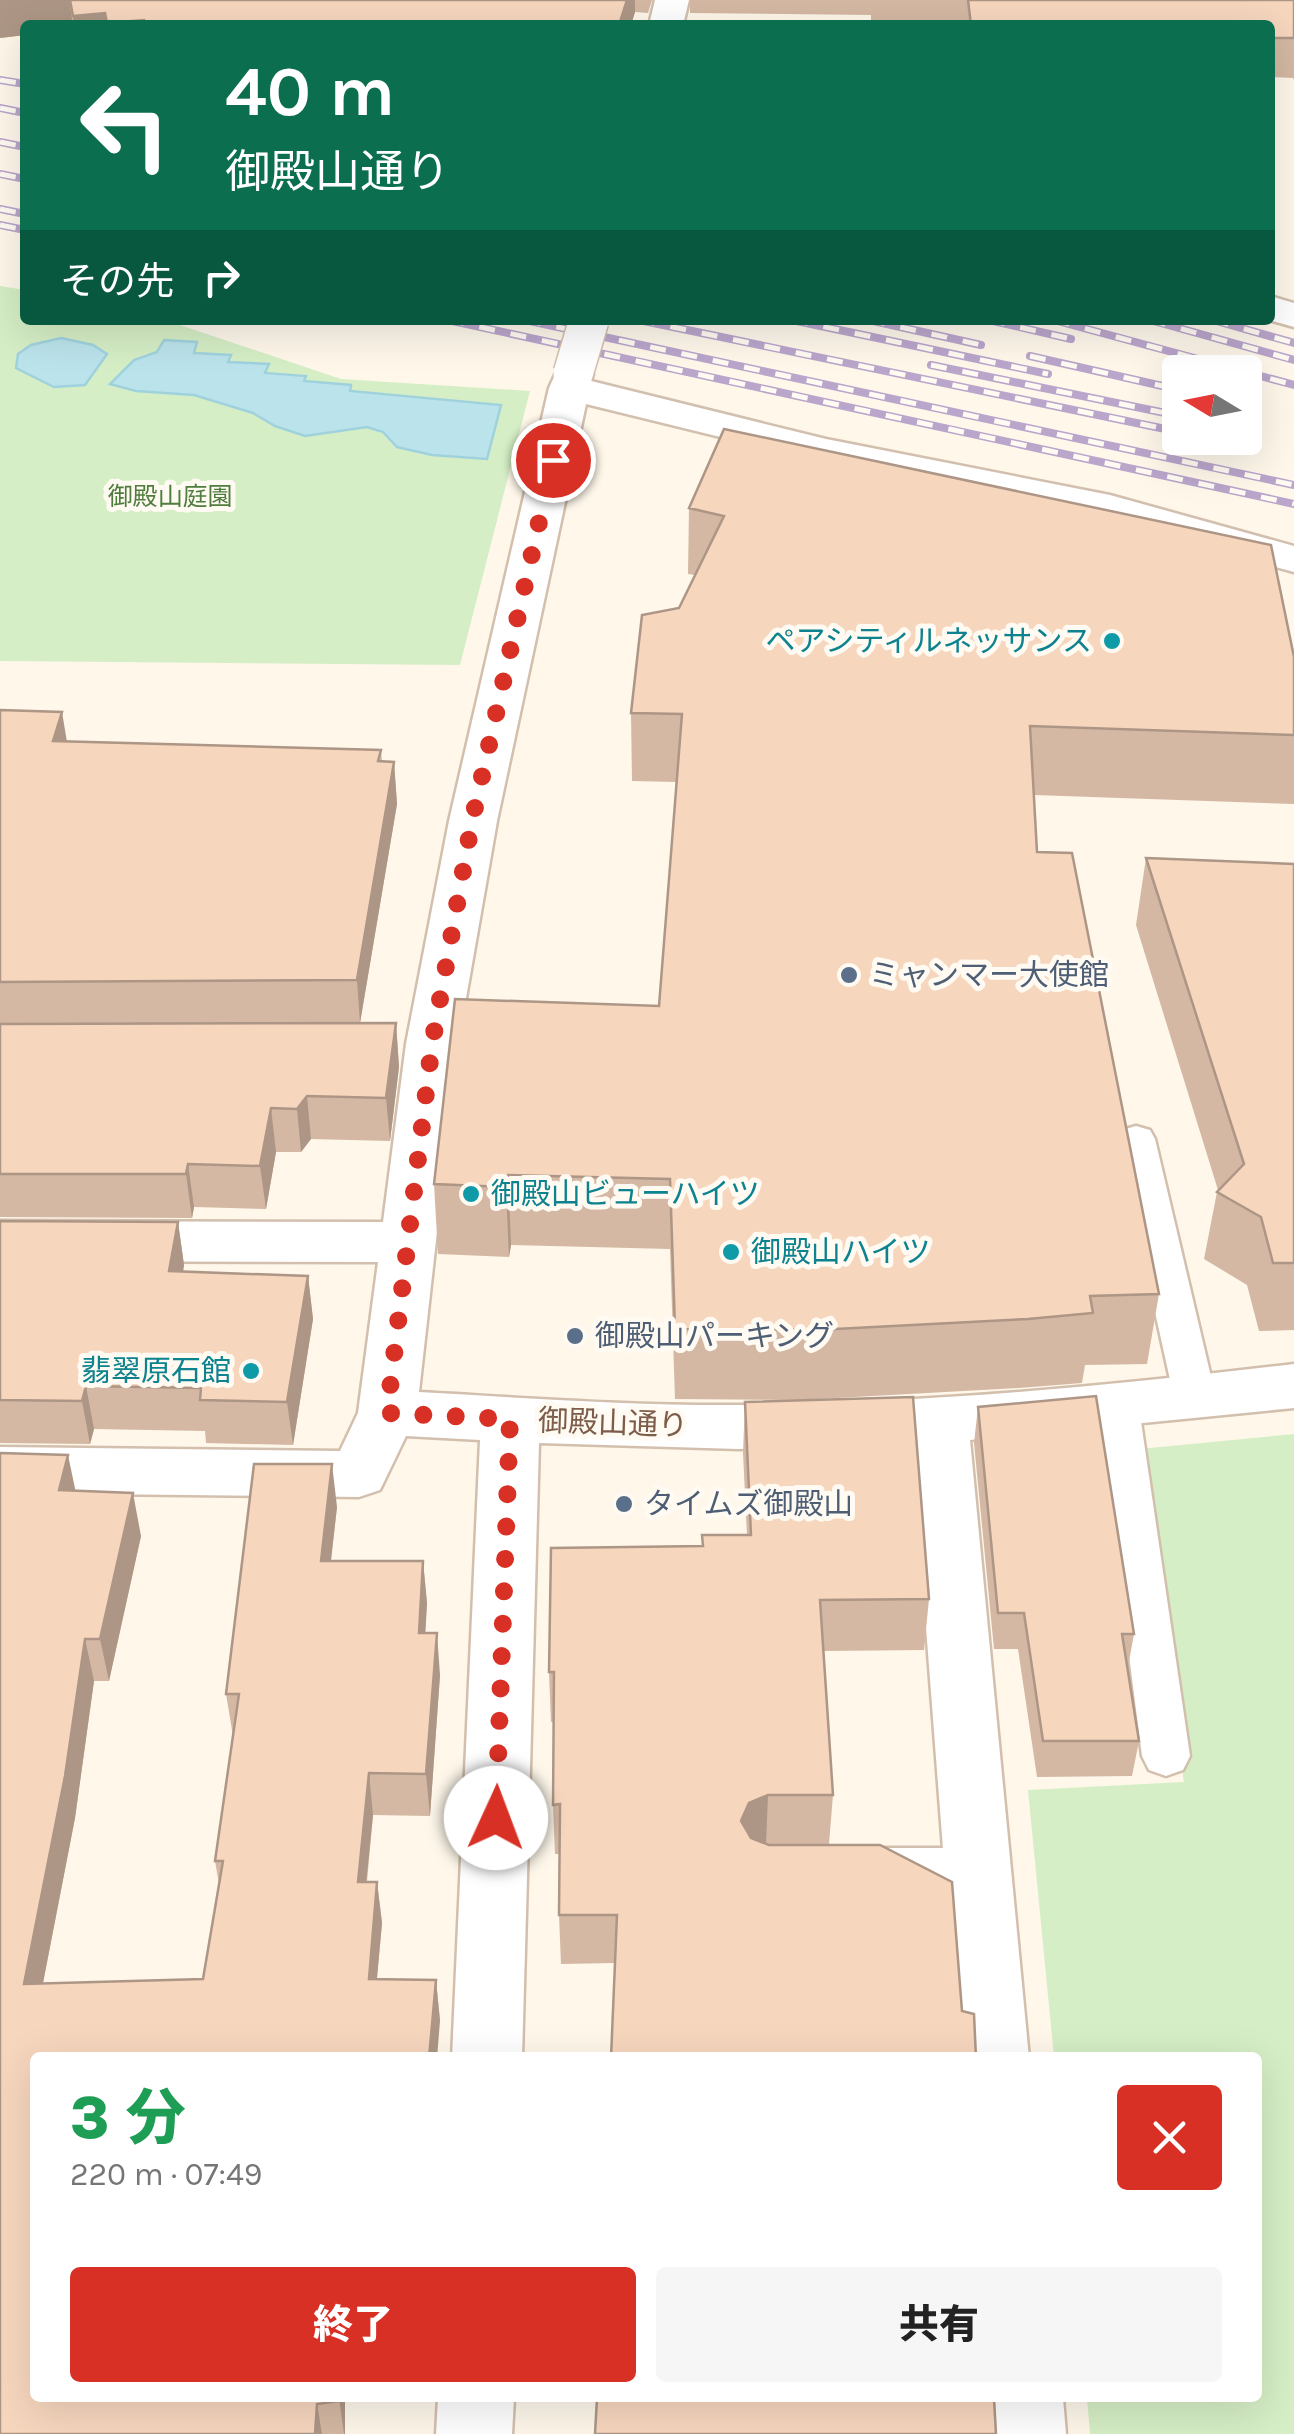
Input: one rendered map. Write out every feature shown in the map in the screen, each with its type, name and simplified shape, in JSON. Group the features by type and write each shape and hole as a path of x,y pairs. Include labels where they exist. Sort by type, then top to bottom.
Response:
{"street":[{"path":"0,1470 359,1474 387,1413 405,1242 408,1044 472,821 571,380 588,325"},
{"path":"571,380 826,451 1110,508 1294,559"},
{"path":"0,1241 405,1242"},
{"name":"御殿山通り","path":"387,1413 661,1426 939,1420 1118,1408 1294,1386"},
{"path":"488,2052 510,1419"},
{"path":"939,1420 993,2052"},
{"path":"474,2434 476,2402"},
{"path":"1025,2402 1028,2434"}],"lane":[{"path":"1136,1139 1195,1398"},
{"path":"1118,1408 1166,1756"},
{"path":"824,1869 976,1869"}],"green space":[{"name":"御殿山庭園","path":"0,286 20,289 20,325 180,325 341,379 530,391 460,665 0,661"},
{"path":"1294,1434 1294,2434 1090,2434 1087,2402 1262,2402 1262,2052 1054,2052 1028,1790 1184,1782 1129,1450"}],"water":[{"path":"61,338 93,345 107,354 85,385 54,387 16,368 18,354 31,345"},
{"path":"164,340 197,342 194,353 231,355 228,362 269,364 265,373 351,385 350,391 501,405 487,459 432,455 397,447 383,432 367,427 305,436 253,413 194,395 136,391 110,384 134,360 157,352"}],"building":[{"path":"70,0 627,0 621,20 106,20 105,13 73,16"},
{"path":"968,0 1294,0 1294,38 1275,38 1275,20 970,20"},
{"path":"724,429 1271,545 1294,657 1294,735 1030,726 1037,852 1072,853 1159,1294 1090,1296 1093,1313 1028,1319 816,1330 675,1329 670,1179 508,1175 506,1187 434,1184 455,999 659,1006 682,714 631,713 642,615 679,608 724,516 689,508"},
{"path":"0,710 62,712 53,741 381,750 378,761 394,762 357,980 0,982"},
{"path":"1146,858 1294,864 1294,1263 1273,1263 1261,1217 1217,1192 1244,1164"},
{"path":"396,1023 386,1098 307,1096 297,1109 271,1108 260,1166 188,1164 186,1174 0,1174 0,1024"},
{"path":"0,1221 178,1222 169,1271 308,1276 287,1402 200,1400 201,1388 86,1386 82,1401 0,1400"},
{"path":"1096,1396 1134,1634 1122,1634 1139,1741 1043,1741 1024,1613 998,1613 978,1407"},
{"path":"913,1397 929,1599 820,1600 833,1795 768,1795 749,1803 741,1821 751,1838 769,1845 880,1845 952,1882 962,2011 974,2014 976,2052 611,2052 617,1915 559,1915 560,1804 553,1805 554,1672 549,1672 551,1548 703,1546 702,1535 751,1535 745,1402"},
{"path":"0,1453 68,1455 59,1490 133,1493 100,1639 85,1639 65,1776 24,1984 203,1979 223,1861 215,1861 239,1694 226,1694 254,1464 332,1464 321,1561 423,1561 419,1633 437,1633 426,1774 369,1773 358,1882 377,1882 369,1979 436,1980 430,2052 30,2052 30,2402 332,2402 317,2404 315,2434 0,2434"},
{"path":"597,2402 994,2402 996,2434 595,2434"}],"railway":[{"path":"0,80 20,83"},
{"path":"0,108 20,112"},
{"path":"0,142 20,146"},
{"path":"0,174 20,178"},
{"path":"0,209 20,213"},
{"path":"0,225 20,229"},
{"path":"471,325 1294,504"},
{"path":"548,325 1294,485"},
{"path":"663,325 1162,428"},
{"path":"816,325 1048,374"},
{"path":"891,325 981,345"},
{"path":"1011,325 1071,339"},
{"path":"1072,325 1294,385"},
{"path":"1168,325 1294,360"},
{"path":"1231,325 1294,343"},
{"path":"1030,356 1162,386"},
{"path":"931,365 1162,412"}],"place":[{"name":"ペアシティルネッサンス","path":"1112,641"},
{"name":"ミャンマー大使館","path":"849,975"},
{"name":"御殿山ビューハイツ","path":"471,1194"},
{"name":"御殿山ハイツ","path":"731,1252"},
{"name":"御殿山パーキング","path":"575,1336"},
{"name":"翡翠原石館","path":"251,1371"},
{"name":"タイムズ御殿山","path":"624,1504"}],"route":[{"path":"496,1818 510,1419 387,1413 432,1044 472,821 553,460"}]}
